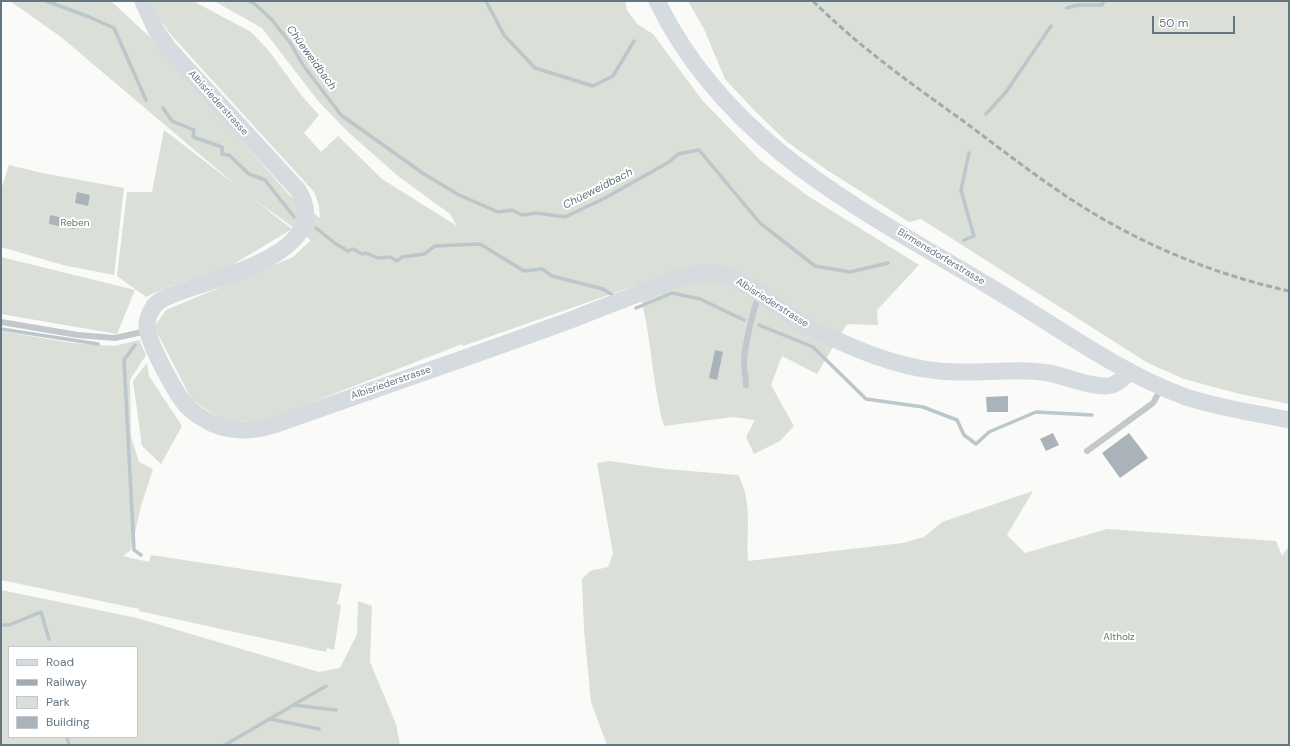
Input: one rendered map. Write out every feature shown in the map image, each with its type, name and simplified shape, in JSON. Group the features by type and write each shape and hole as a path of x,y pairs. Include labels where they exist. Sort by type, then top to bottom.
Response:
{"main road":[{"name":"Albisriederstrasse","path":"143,1 156,30 169,49 298,190 305,203 306,219 302,230 295,240 286,247 239,272 160,300 154,306 148,317 147,331 175,390 189,408 203,419 216,426 231,430 244,430 257,429 281,422 568,321 685,276 705,273 723,275 735,279 760,294 786,314 809,327 884,359 916,368 942,371 1043,372 1105,387 1116,384 1130,372"},
{"name":"Birmensdorferstrasse","path":"657,1 679,40 702,72 726,101 768,144 802,171 831,191 1130,372 1162,387 1211,404 1289,420"}],"lane":[{"path":"746,385 744,363 754,307 760,294"},
{"path":"1,322 78,335 115,338 147,331"},
{"path":"1087,451 1153,403 1162,387"}],"green space":[{"path":"10,1 111,1 153,40 291,197 320,218 319,205 314,192 172,36 159,18 153,1 193,1 251,32 269,51 302,96 319,115 304,133 321,152 338,136 382,179 457,226 450,214 398,176 348,132 318,101 262,28 214,1 625,1 627,10 637,24 653,34 702,100 761,161 808,196 919,265 877,310 878,325 847,324 817,374 782,356 771,385 794,426 780,441 754,454 746,437 755,420 733,417 664,426 656,391 646,320 637,285 463,346 462,344 264,421 225,422 192,400 154,327 166,310 293,257 311,240 252,198 292,229 229,267 167,287 146,297 117,276 127,192 152,192 164,130 237,186 61,37"},
{"path":"688,1 1289,1 1289,404 1240,394 1184,379 1148,363 921,219 909,222 827,170 786,141 725,79 704,29"},
{"name":"Reben","path":"9,165 42,173 124,188 114,275 63,265 1,247 1,190"},
{"path":"1,257 135,290 117,334 1,314"},
{"path":"1,331 72,343 114,346 139,340 146,355 130,380 131,437 139,462 153,469 141,506 131,550 123,556 149,562 151,555 342,584 337,604 341,605 334,650 327,648 326,652 139,611 139,609 1,580"},
{"path":"147,363 149,376 182,426 161,464 142,446 133,381"},
{"name":"Altholz","path":"610,461 665,469 738,475 746,495 748,517 748,561 903,543 924,537 942,522 1033,491 1007,535 1025,553 1107,529 1276,541 1282,556 1289,546 1289,745 607,745 591,702 584,629 582,579 590,571 608,567 613,554 597,463"},
{"path":"1,590 137,618 319,672 340,668 357,634 358,601 372,606 370,662 396,724 400,745 1,745"}],"building":[{"path":"77,192 90,195 88,206 75,203"},
{"path":"50,215 76,221 74,229 49,224"},
{"path":"715,350 723,352 717,380 709,378"},
{"path":"1008,396 1008,412 987,412 986,397"},
{"path":"1053,433 1059,445 1046,451 1040,439"},
{"path":"1129,433 1148,458 1120,478 1102,453"}],"waterway":[{"path":"46,1 114,28 146,100"},
{"name":"Chüeweidbach","path":"248,1 255,4 272,20 291,44 303,65 341,115 424,174 459,195 498,212 512,210 522,215 537,213 565,217 605,198 669,162 678,154 699,150 760,223 815,266 850,272 888,263"},
{"path":"486,1 504,35 535,68 593,86 613,76 634,41"},
{"path":"1067,8 1078,5 1102,5 1104,1"},
{"path":"986,114 1006,92 1051,26"},
{"path":"163,108 172,121 194,130 193,137 222,147 222,154 229,155 249,174 265,180 294,217"},
{"path":"964,240 974,236 961,190 969,153"},
{"path":"316,228 336,244 348,251 353,249 362,254 366,253 378,258 390,257 397,261 402,257 424,254 435,246 480,244 524,271 542,269 552,276 603,289 614,296"},
{"path":"636,308 672,293 700,299 744,320"},
{"path":"759,325 813,347 866,399 923,407 957,420 964,435 976,444 989,432 1036,412 1092,415"},
{"path":"1,329 98,344"},
{"path":"135,345 124,360 134,550 141,555"},
{"path":"1,625 9,625 41,612 49,639"},
{"path":"225,745 326,686"},
{"path":"293,705 336,710"},
{"path":"270,719 319,729"},
{"path":"67,738 69,745"}],"railway":[{"path":"813,1 866,49 904,78 1016,161 1097,216 1149,243 1204,266 1232,276 1289,291"}]}
